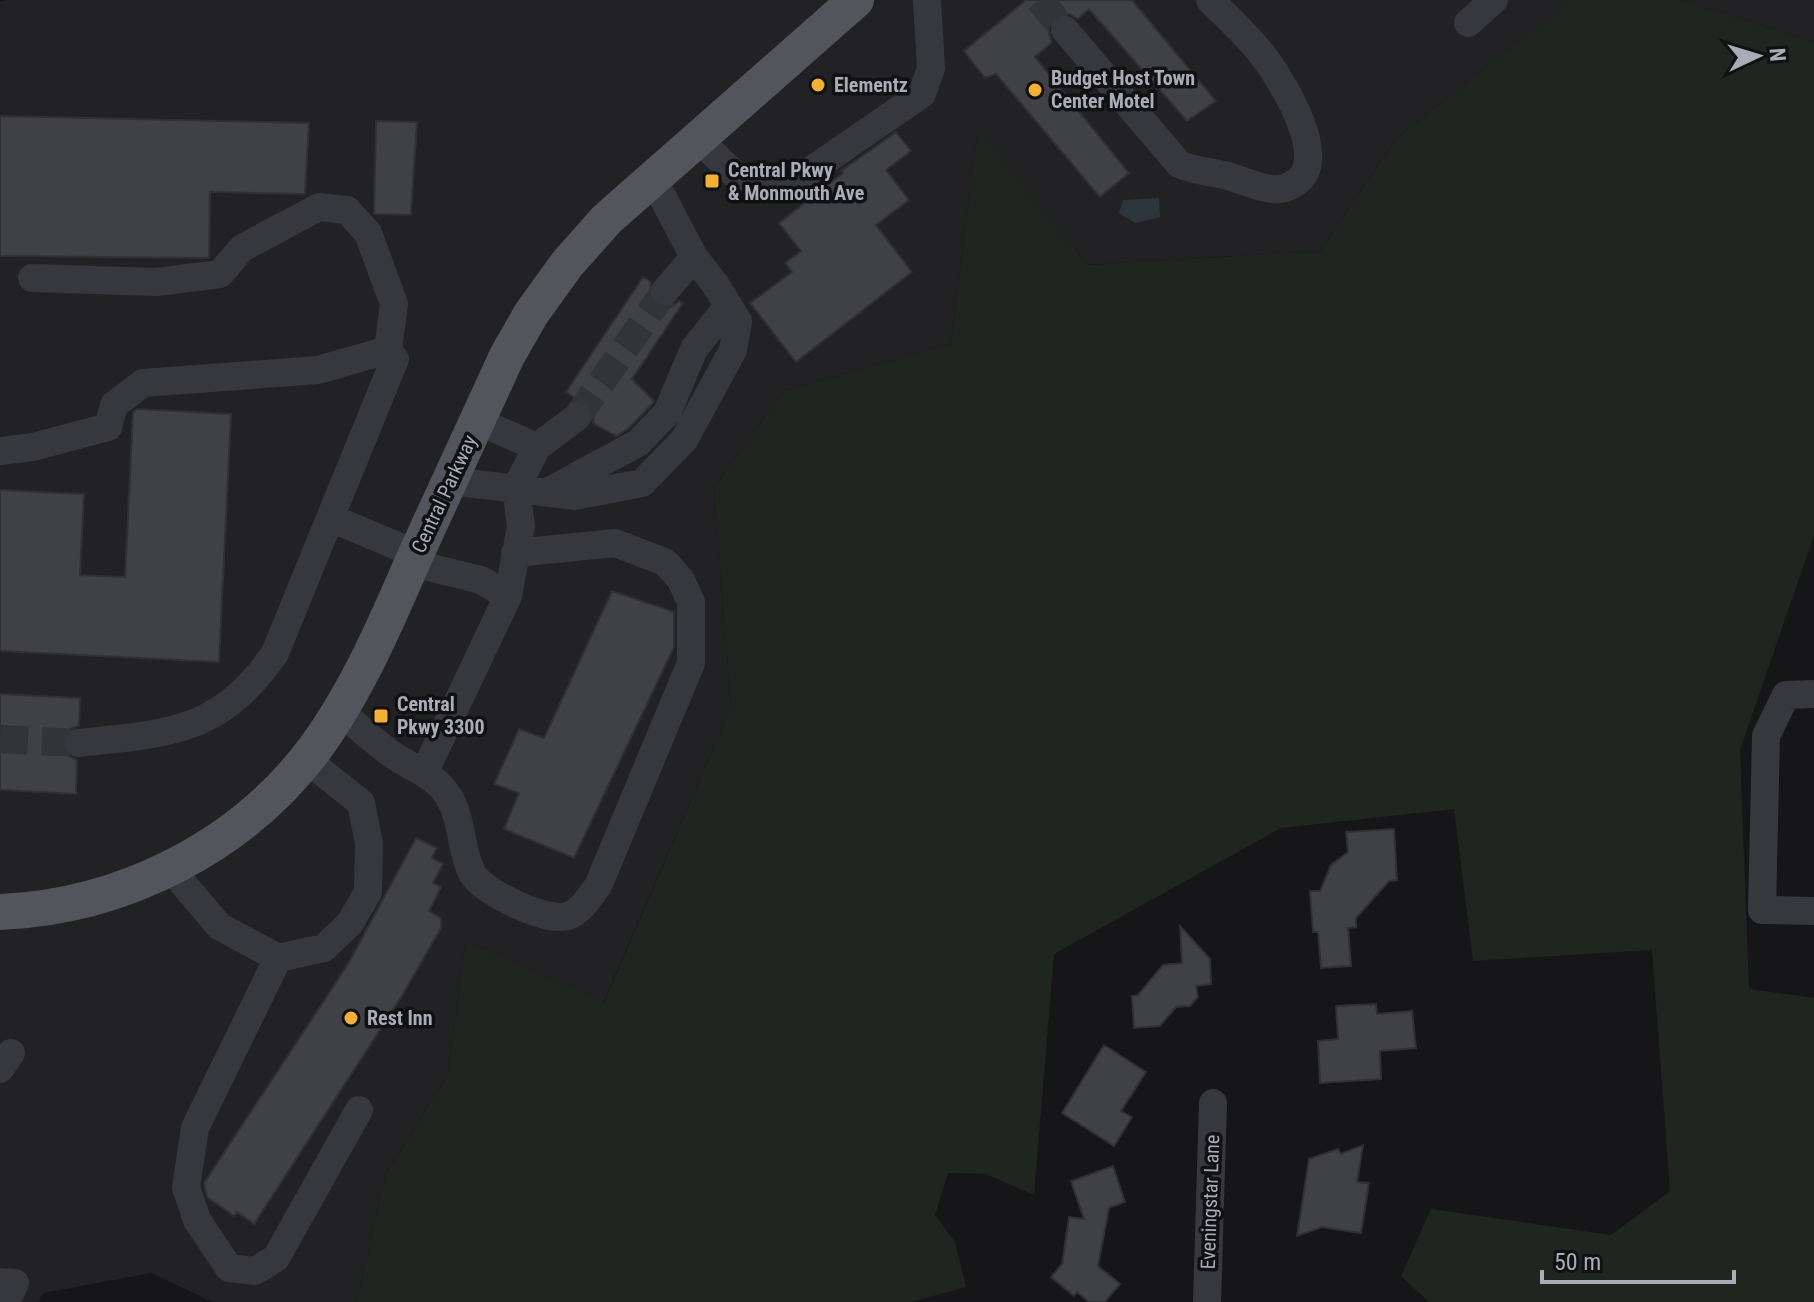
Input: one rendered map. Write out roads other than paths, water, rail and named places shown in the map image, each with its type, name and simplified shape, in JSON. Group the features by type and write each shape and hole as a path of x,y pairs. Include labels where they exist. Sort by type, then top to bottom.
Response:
{"main road":[{"name":"Central Parkway","path":"0,912 71,904 116,891 170,868 202,851 250,816 285,784 339,711 414,559 507,356 531,314 567,264 607,219 810,42 842,4"}],"street":[{"path":"698,139 743,182 767,186 794,182 922,94 931,68 927,0"},
{"path":"1065,30 1179,164 1197,172 1235,178 1263,190 1282,189 1300,178 1310,162 1308,140 1295,111 1260,52 1210,0"},
{"path":"1468,23 1494,0"},
{"path":"450,481 575,496 642,483 684,440 733,350 738,321 694,257 653,179"},
{"path":"32,278 157,282 220,274 242,248 319,207 347,210 368,233 394,304 388,350 395,359 275,653 240,697 221,711 153,735 78,743"},
{"path":"665,291 694,257"},
{"path":"0,451 33,447 108,427 114,405 143,383 318,370 388,350"},
{"path":"425,771 508,596 521,526 516,488 537,447 577,417"},
{"path":"477,421 537,447"},
{"path":"331,518 414,559 481,580 508,596"},
{"path":"339,711 396,757 425,771 448,797 462,829 472,872 481,886 544,916 566,917 579,910 598,886 691,663 691,602 681,580 665,562 615,543 515,553"},
{"path":"1814,694 1786,695 1766,736 1762,910 1814,911"},
{"path":"170,868 219,926 278,958 324,948 350,923 368,892 369,843 361,803 306,759"},
{"path":"278,958 195,1128 186,1187 197,1220 229,1268 255,1271 276,1258 359,1110"},
{"name":"Eveningstar Lane","path":"1207,1302 1213,1103"},
{"path":"0,1282 15,1283 6,1302"}],"tunnel":[{"path":"1039,0 1065,30"},
{"path":"577,417 665,291"},
{"path":"0,739 78,743"}],"place":[{"name":"Elementz","path":"818,85"},
{"name":"Budget Host Town Center Motel","path":"1035,90"},
{"name":"Central Pkwy & Monmouth Ave","path":"712,181"},
{"name":"Central Pkwy 3300","path":"381,716"},
{"name":"Rest Inn","path":"351,1018"}]}
